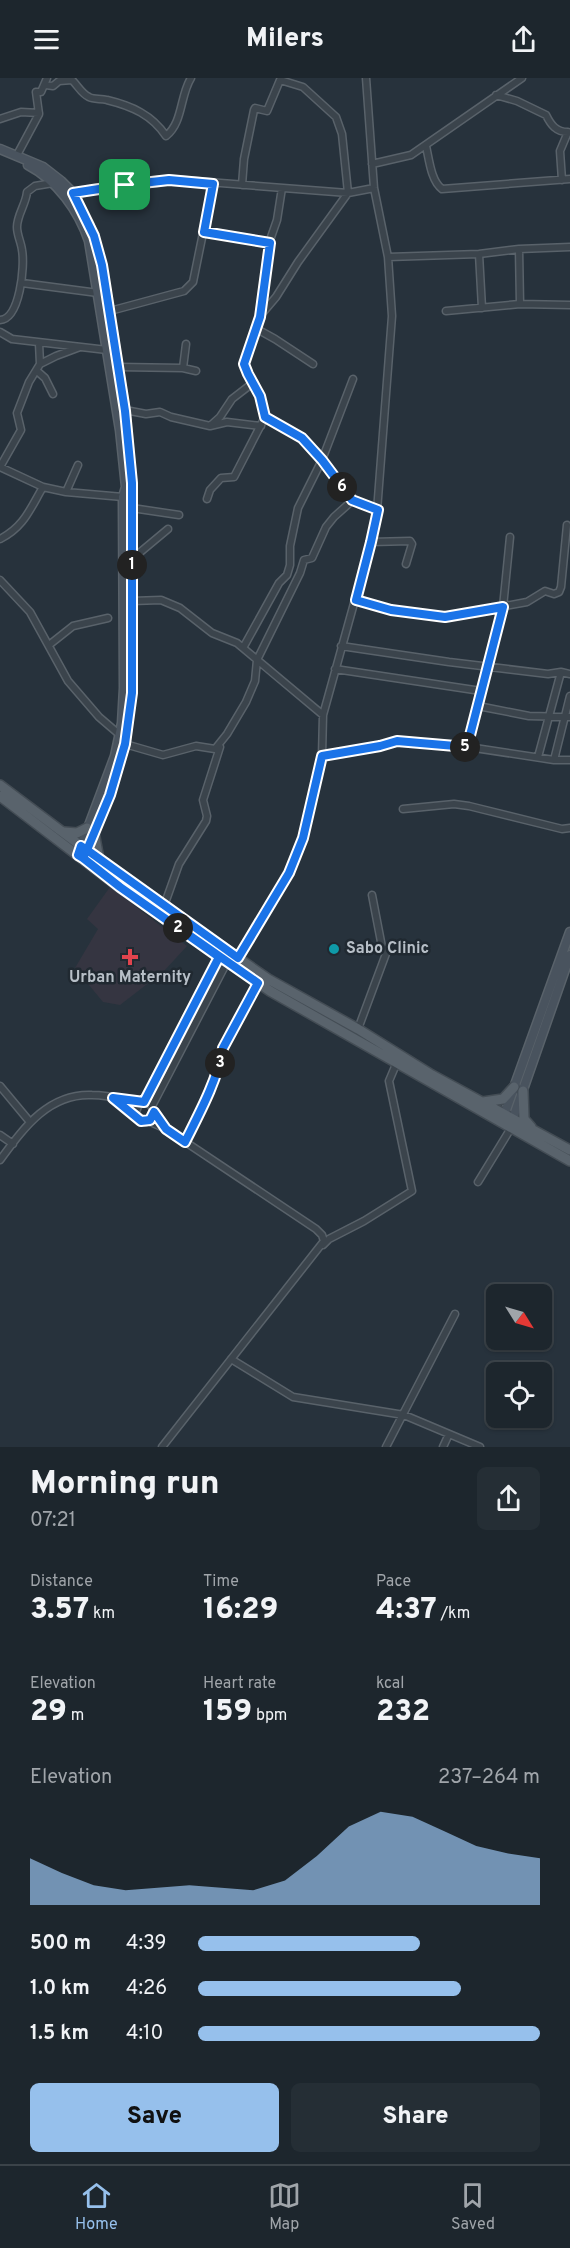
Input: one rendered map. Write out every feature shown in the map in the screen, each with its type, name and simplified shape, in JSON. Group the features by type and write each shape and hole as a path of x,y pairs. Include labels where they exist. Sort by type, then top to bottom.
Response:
{"main road":[{"path":"0,785 62,831 120,887 258,983 508,1122 570,1161"},
{"path":"0,796 82,852 99,859 275,983 358,1029 432,1075 483,1102 508,1122 532,1129 570,1150"},
{"path":"62,831 77,833 90,830 99,859"},
{"path":"483,1102 503,1100 519,1089 524,1119 532,1129"}],"street":[{"path":"17,155 39,113 36,92 40,92 46,82 53,86 59,81 72,80 83,94 91,98 105,99 135,108 159,125 166,136 177,122 185,87 191,78"},
{"path":"238,958 289,873 303,838 322,756 323,715 356,600 378,510 392,315 388,258 374,188 366,78"},
{"path":"372,165 411,155 522,78"},
{"path":"207,499 210,490 221,477 234,477 265,417 260,396 244,364 260,317 348,193 342,134 336,117 303,87 281,80 273,93 267,111 255,108 254,110 244,159 242,185"},
{"path":"496,95 531,107 546,115 551,126 562,132 568,132 561,151 562,180"},
{"path":"0,119 21,112 39,113"},
{"path":"426,146 434,179 438,187 442,189 570,179"},
{"path":"0,149 43,166 73,193 94,236 102,265 125,411 132,483 132,693 125,744 110,795 90,830"},
{"path":"0,153 33,168 53,183 67,198 86,231 120,430 126,487 123,497 124,688 120,735 82,852"},
{"path":"73,193 117,184 169,180 348,193 374,188"},
{"path":"0,320 5,320 11,315 22,283 23,252 17,230 27,192 35,186 53,183"},
{"path":"110,311 188,289 193,282 213,184"},
{"path":"260,317 270,243 277,220 282,188"},
{"path":"204,232 270,243"},
{"path":"388,258 479,254 570,246"},
{"path":"519,249 520,304"},
{"path":"479,254 482,308"},
{"path":"22,283 98,293"},
{"path":"446,311 520,304 570,305"},
{"path":"255,328 313,364"},
{"path":"0,332 12,339 107,350"},
{"path":"39,343 38,368 53,394"},
{"path":"183,368 186,344"},
{"path":"81,347 52,357 38,368 26,389 17,413 21,430 0,467 44,488 123,497"},
{"path":"118,367 183,368 196,371"},
{"path":"243,648 279,583 286,575 291,559 290,546 297,512 322,460 353,379"},
{"path":"210,426 220,417 232,399 254,382"},
{"path":"125,411 146,414 160,412 171,417 210,426 227,422 261,426"},
{"path":"265,417 302,438 352,500 378,510"},
{"path":"66,492 78,465"},
{"path":"0,539 14,532 22,524 44,488"},
{"path":"125,744 169,755 196,746 215,748 246,702 255,681 257,660 300,573 304,560 312,558 327,527 352,500"},
{"path":"132,508 179,515"},
{"path":"356,600 391,610 445,617 527,602 545,591 554,594 559,592 567,525"},
{"path":"132,559 168,529"},
{"path":"467,747 503,607 510,537"},
{"path":"371,542 410,541 412,544 406,564"},
{"path":"0,580 30,612 68,681 99,717 120,735"},
{"path":"132,601 168,601 180,608 205,629 234,641 323,715"},
{"path":"48,645 73,626 108,618"},
{"path":"341,646 488,667 548,674 561,672 570,674"},
{"path":"335,669 481,691"},
{"path":"538,757 561,672"},
{"path":"554,760 567,717 570,696"},
{"path":"478,706 529,716 567,717"},
{"path":"164,906 179,864 206,821 203,800 222,740"},
{"path":"322,756 397,741 570,760"},
{"path":"403,809 454,804 562,829 570,828"},
{"path":"358,1029 387,951 382,947 372,895"},
{"path":"478,1182 508,1122 570,932"},
{"path":"519,1089 570,955"},
{"path":"136,1116 136,1108 144,1103 223,959"},
{"path":"148,1121 153,1118 153,1109 223,959"},
{"path":"185,1142 204,1103 223,1048 258,983"},
{"path":"313,1256 329,1239 364,1221 412,1191 389,1081 397,1062"},
{"path":"0,1086 30,1122"},
{"path":"0,1160 30,1122 56,1102 74,1096 93,1095 144,1103 153,1109 166,1129"},
{"path":"113,1098 141,1121 148,1121 166,1129 316,1228 324,1240 162,1447"},
{"path":"0,1134 13,1144"},
{"path":"387,1447 455,1314"},
{"path":"231,1359 293,1397 404,1415 480,1447"},
{"path":"443,1447 449,1434"}],"shaded area":[{"name":"Urban Maternity","path":"110,887 187,946 164,971 120,1005 103,1002 75,968 98,929 87,919"}],"place":[{"name":"Sabo Clinic","path":"334,949"},
{"name":"Urban Maternity","path":"130,957"}],"route":[{"path":"125,185 117,184 73,193 94,236 102,265 125,411 132,483 132,693 129,723 110,795 87,850 81,846 78,855 120,887 219,957 144,1102 113,1098 141,1121 146,1122 153,1118 154,1112 166,1129 185,1142 204,1103 223,1048 258,983 120,887 83,858 87,850 124,879 238,958 289,873 303,838 322,756 397,741 467,747 503,607 445,617 391,610 356,600 378,510 352,500 302,438 265,417 260,396 244,364 260,317 270,243 204,232 213,184 169,180 125,185"}]}
